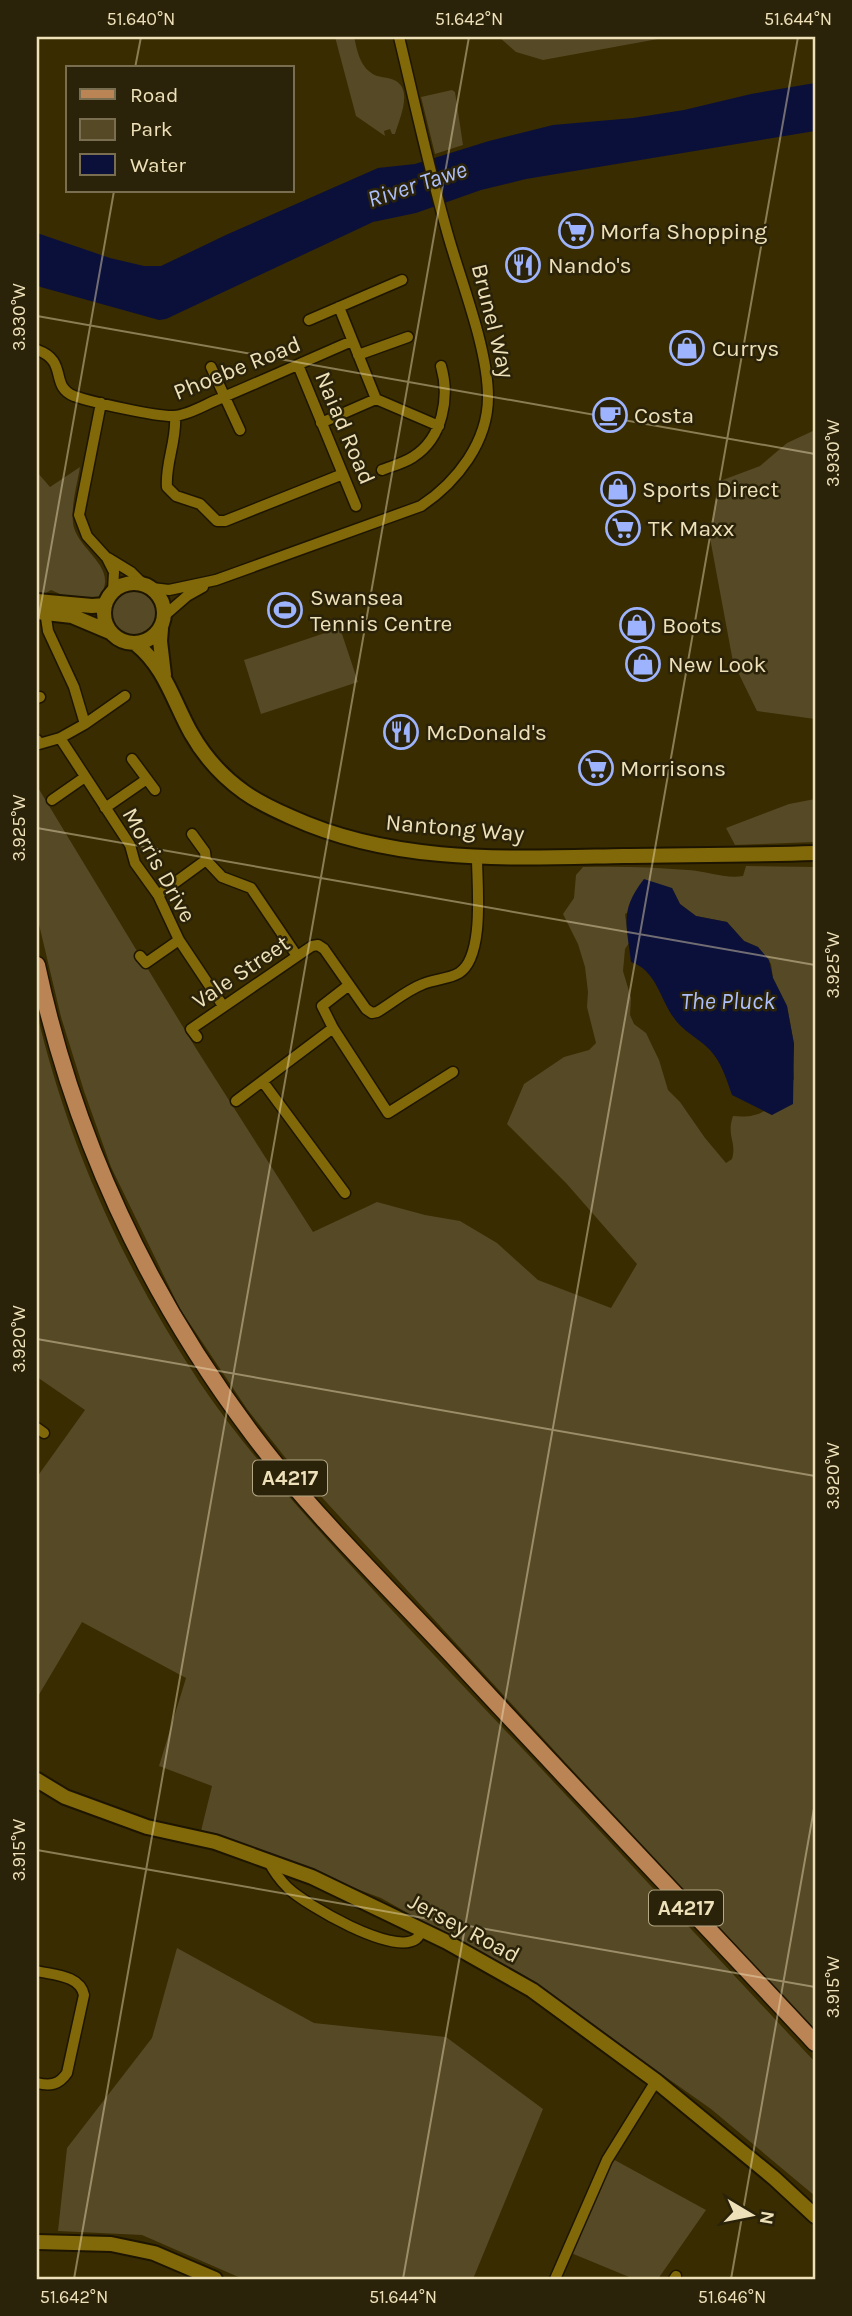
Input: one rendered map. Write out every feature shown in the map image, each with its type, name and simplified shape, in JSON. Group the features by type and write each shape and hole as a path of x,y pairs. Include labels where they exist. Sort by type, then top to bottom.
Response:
{"main road":[{"name":"A4217","path":"37,965 77,1110 102,1178 128,1235 205,1368 255,1438 314,1507 813,2041"}],"street":[{"name":"Brunel Way","path":"148,586 169,590 216,580 421,506 447,486 480,440 488,397 480,344 445,226 398,37"},
{"path":"309,320 402,279"},
{"path":"339,307 376,399 439,426"},
{"path":"358,355 408,337"},
{"name":"Phoebe Road","path":"37,350 47,354 57,365 61,385 71,395 175,416 352,341"},
{"name":"Naiad Road","path":"298,365 356,506"},
{"path":"382,470 414,457 439,426 446,399 446,382 441,366"},
{"path":"211,367 240,430"},
{"path":"321,422 376,399"},
{"path":"101,403 79,515 87,536 107,558 114,572 113,592 105,605 104,615 110,632"},
{"path":"175,416 176,431 166,475 167,487 176,496 200,504 217,521 225,521 343,474"},
{"path":"39,608 72,616 110,632 126,643 136,644 155,636 163,623 162,601 131,572 107,558"},
{"name":"Brunel Way","path":"163,623 187,596 216,580"},
{"path":"113,592 128,584 148,586"},
{"path":"39,608 105,605"},
{"path":"39,608 74,687 85,723"},
{"name":"Nantong Way","path":"163,623 160,641 164,677"},
{"name":"Nantong Way","path":"136,644 146,652 164,677 202,751 244,793 320,830 395,849 477,858 815,853"},
{"path":"37,740 39,744 60,738 125,696"},
{"name":"Morris Drive","path":"60,738 130,845 135,863 158,895 179,940 223,1006"},
{"name":"Morris Drive","path":"132,759 155,790"},
{"path":"52,800 85,777"},
{"name":"Morris Drive","path":"105,808 147,779"},
{"path":"192,834 205,852 206,860 222,877 251,888 297,956"},
{"name":"Vale Street","path":"197,1037 191,1029 312,946 318,945 324,949 366,1009 372,1013 420,985 459,973 465,968 475,944 477,858"},
{"path":"158,895 206,860"},
{"name":"Morris Drive","path":"140,956 146,962 179,940"},
{"path":"349,985 322,1006 333,1028 388,1113 453,1072"},
{"path":"236,1101 333,1028"},
{"path":"263,1082 345,1193"},
{"name":"Jersey Road","path":"37,1780 65,1797 141,1825 215,1842 312,1877 422,1930 532,1990 656,2081 775,2178 815,2216"},
{"path":"269,1862 290,1890 331,1918 402,1944 416,1939 422,1930"},
{"path":"37,1970 72,1979 79,1983 84,1995 67,2073 53,2085 37,2083"},
{"path":"555,2279 607,2160 656,2081"},
{"path":"37,2242 111,2245 155,2253 215,2279"}],"green space":[{"path":"335,37 354,37 366,69 380,77 393,79 401,86 404,92 403,106 395,134 392,134 390,129 384,131 385,136 356,116"},
{"path":"499,37 669,37 543,60 516,52"},
{"path":"452,90 455,92 463,145 435,154 421,97"},
{"path":"815,430 815,719 757,711 733,662 710,538 720,481 760,466 787,443"},
{"path":"80,467 73,523 76,533 102,569 105,579 103,589 96,600 67,597 51,590 37,593 37,472 50,487"},
{"path":"133,589 150,596 157,613 150,630 133,637 116,630 109,613 116,596"},
{"path":"340,628 358,682 261,714 244,660"},
{"path":"37,786 197,1050 313,1232 377,1202 460,1221 497,1243 538,1280 611,1308 637,1264 566,1183 507,1124 524,1084 564,1057 589,1050 596,1043 587,1007 585,967 578,944 563,914 574,898 576,875 583,867 662,868 736,877 743,876 746,866 815,867 815,2030 284,1456 247,1409 180,1309 111,1167 61,1017 37,916","holes":["672,888 680,904 696,916 727,922 744,941 758,947 771,964 773,978 787,1006 794,1044 794,1079 772,1115 764,1111 753,1115 733,1116 733,1153 732,1159 726,1163 668,1090 659,1060 646,1033 634,1024 630,1015 631,998 623,971 625,949 629,943 625,914"]},
{"path":"815,799 815,842 735,845 726,828 789,804"},
{"path":"37,1014 50,1064 83,1160 123,1251 172,1339 233,1429 268,1473 343,1557 815,2062 815,2196 711,2109 531,1982 381,1898 201,1831 212,1786 159,1766 186,1678 82,1622 37,1698 37,1477 85,1410 37,1377"},
{"path":"177,1948 314,2023 446,2037 543,2109 473,2279 243,2279 142,2235 58,2231 67,2148 152,2038"},
{"path":"611,2158 706,2210 658,2279 634,2279 571,2253"}],"water":[{"name":"River Tawe","path":"815,83 815,131 526,179 481,190 416,213 373,222 166,319 159,320 37,286 37,233 110,258 144,266 161,266 378,168 415,164 553,125 633,118 684,110 751,94"},
{"name":"The Pluck","path":"644,879 672,888 680,904 696,916 727,922 744,941 758,947 769,960 773,978 787,1006 794,1044 793,1104 772,1115 732,1095 714,1055 677,1022 647,972 631,962 628,910"}],"place":[{"name":"Morfa Shopping","path":"576,231"},
{"name":"Nando's","path":"523,265"},
{"name":"Currys","path":"687,348"},
{"name":"Costa","path":"610,415"},
{"name":"Sports Direct","path":"618,489"},
{"name":"TK Maxx","path":"623,528"},
{"name":"Swansea Tennis Centre","path":"285,610"},
{"name":"Boots","path":"637,625"},
{"name":"New Look","path":"643,664"},
{"name":"McDonald's","path":"401,732"},
{"name":"Morrisons","path":"596,768"}]}
